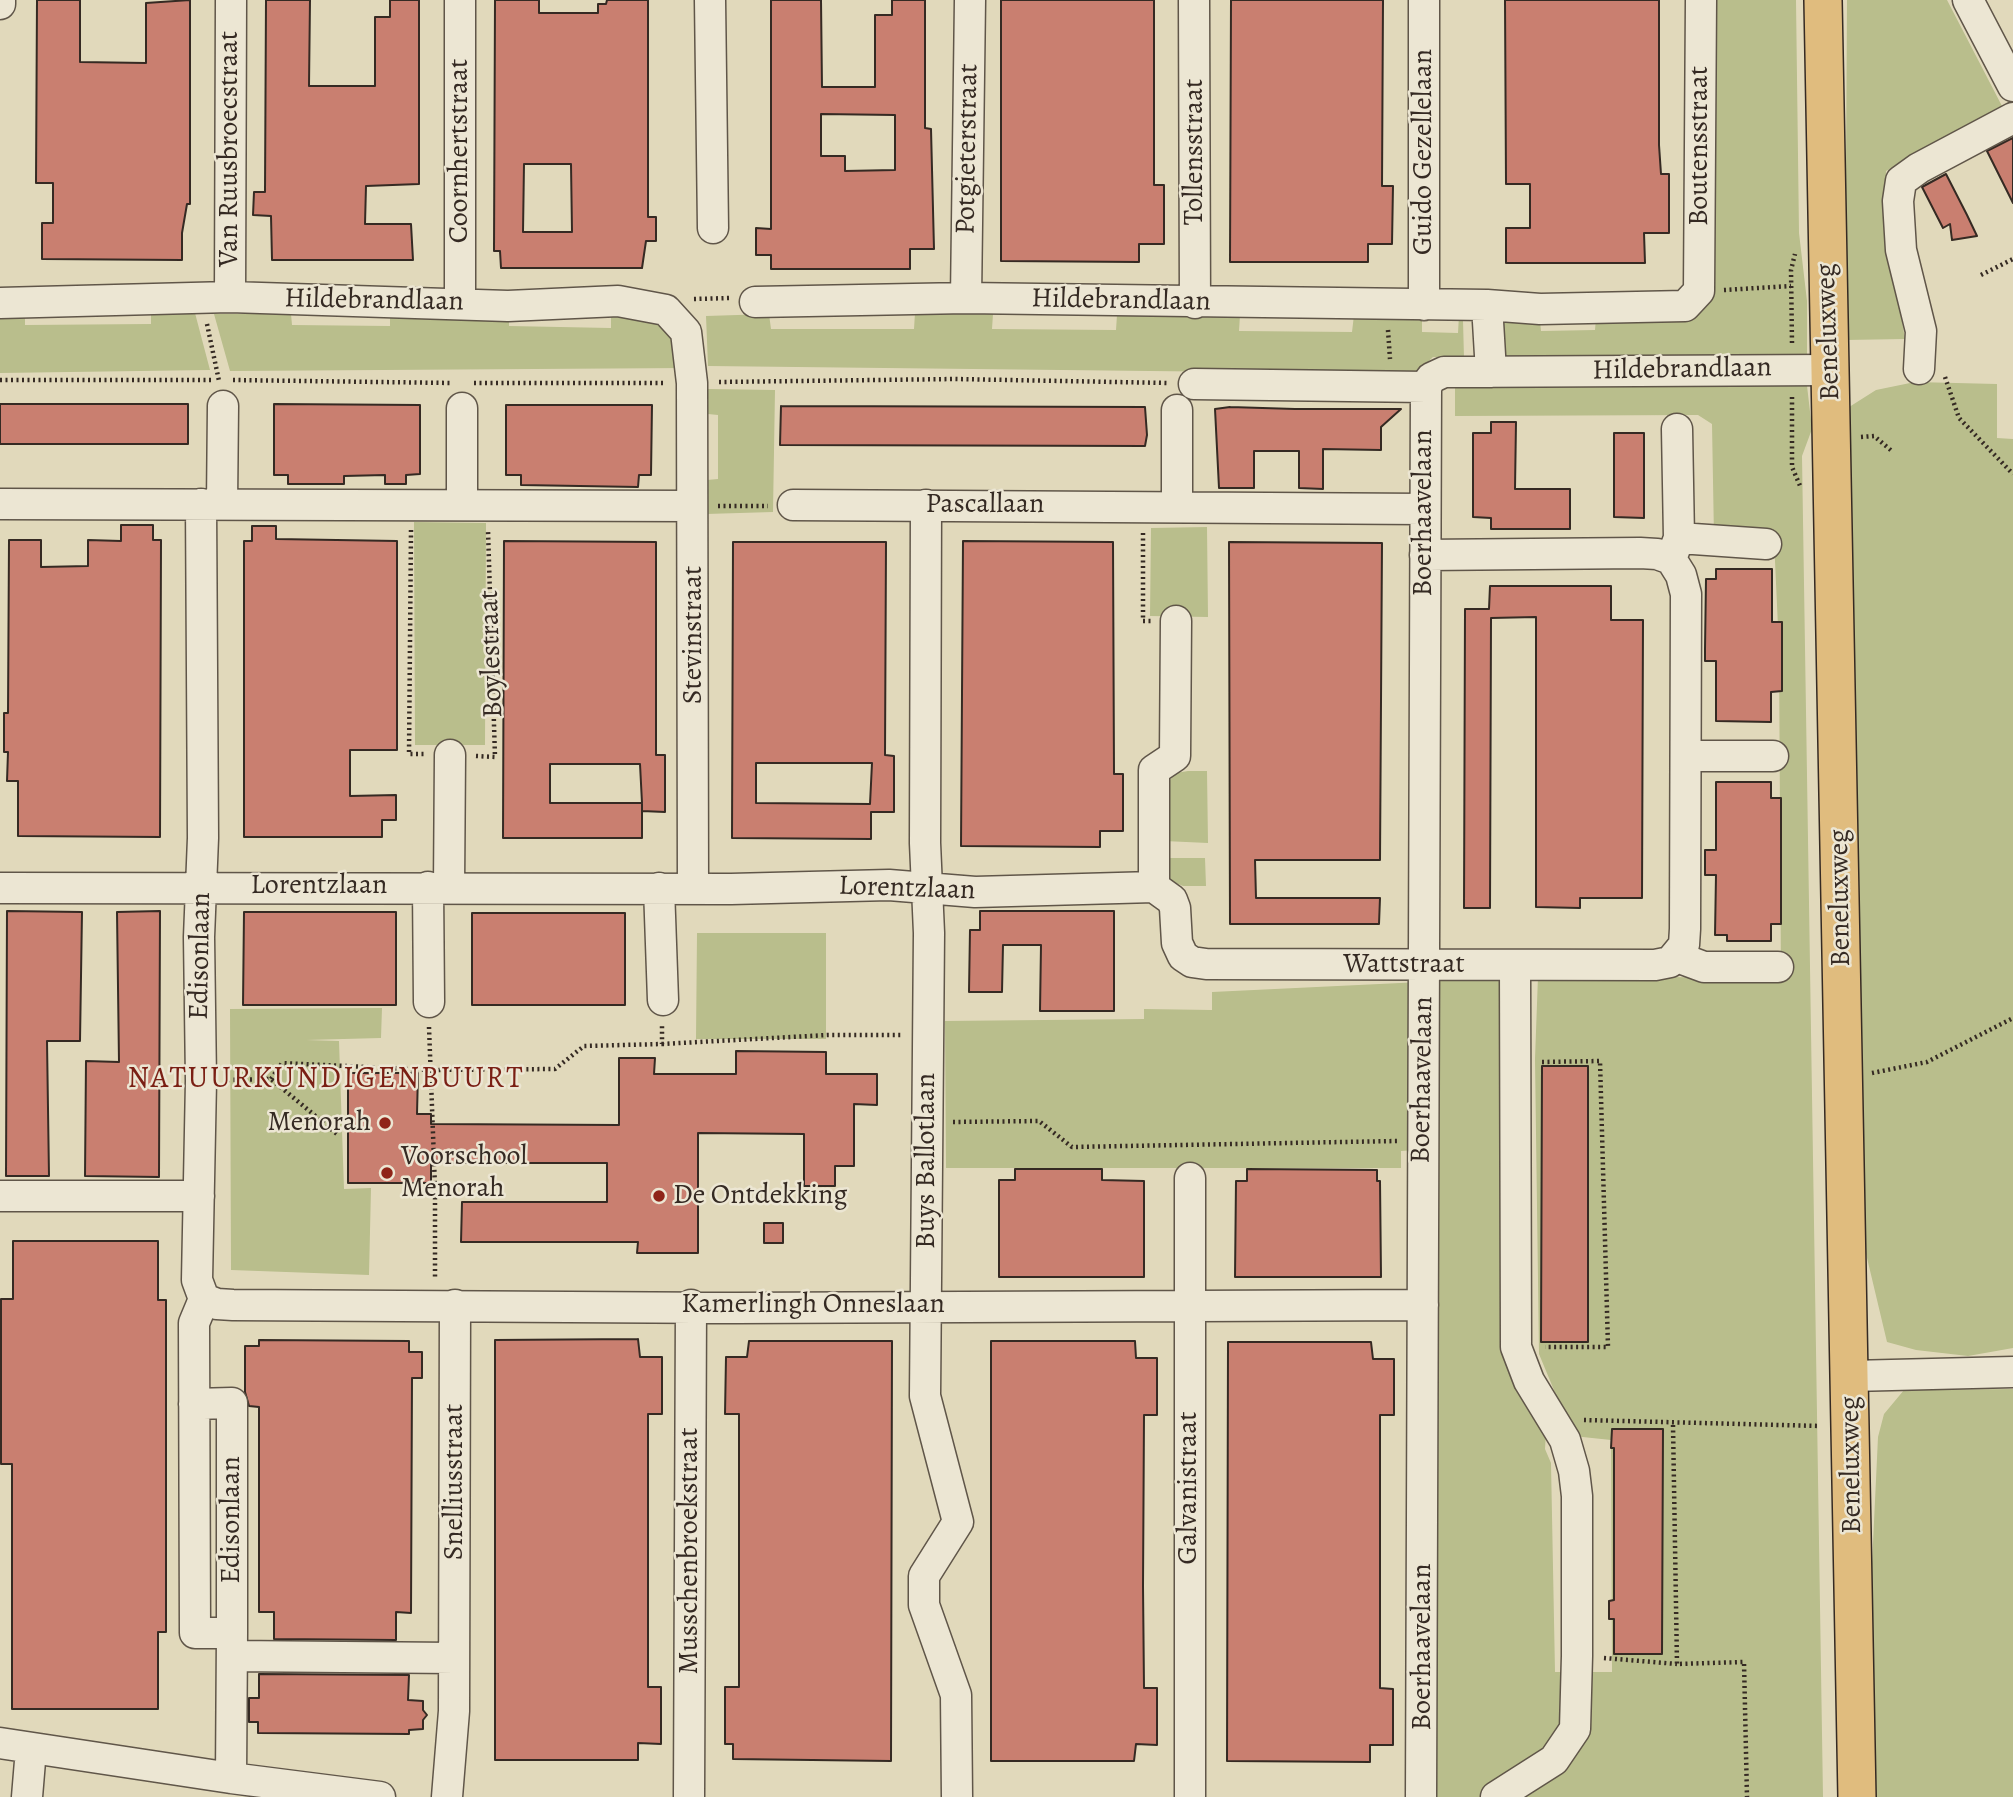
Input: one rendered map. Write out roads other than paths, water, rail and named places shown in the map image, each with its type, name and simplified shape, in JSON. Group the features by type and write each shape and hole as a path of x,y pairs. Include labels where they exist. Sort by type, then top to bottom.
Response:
{"main road":[{"name":"Beneluxweg","path":"1823,0 1857,1797"}],"street":[{"name":"Van Ruusbroecstraat","path":"216,299 231,0"},
{"name":"Coornhertstraat","path":"460,0 460,302"},
{"path":"710,0 713,228"},
{"name":"Potgieterstraat","path":"966,298 970,0"},
{"name":"Tollensstraat","path":"1194,0 1195,303"},
{"name":"Guido Gezellelaan","path":"1424,0 1424,305"},
{"name":"Boutensstraat","path":"1699,291 1701,0"},
{"path":"1968,0 2013,86"},
{"path":"1931,369 1901,250 1898,201 1901,181 1919,168 2013,118"},
{"name":"Hildebrandlaan","path":"755,302 966,298 1487,305 1540,309 1685,306 1699,291"},
{"name":"Hildebrandlaan","path":"0,303 216,299 460,302 508,306 618,301 666,310 686,332 692,383"},
{"path":"1487,305 1491,372"},
{"name":"Hildebrandlaan","path":"1195,384 1391,386 1491,372 1830,370"},
{"name":"Boerhaavelaan","path":"1421,1797 1425,509 1435,380"},
{"name":"Stevinstraat","path":"692,383 693,888"},
{"path":"212,504 221,393"},
{"path":"462,408 474,505"},
{"path":"1177,411 1177,506"},
{"path":"1677,429 1675,549 1686,594 1686,755 1685,929 1684,945 1674,960 1704,967 1778,967"},
{"path":"0,504 692,506"},
{"name":"Edisonlaan","path":"212,504 201,887 197,1280 204,1299 194,1323 195,1633 232,1644 335,1656 454,1658"},
{"name":"Pascallaan","path":"793,505 1425,509"},
{"name":"Buys Ballotlaan","path":"926,505 928,1122 923,1304 925,1396 958,1522 924,1576 924,1605 956,1695 957,1797"},
{"path":"1425,555 1657,554 1675,549 1766,544"},
{"path":"1154,887 1154,770 1175,756 1176,621"},
{"path":"439,887 450,755"},
{"path":"1686,755 1773,756"},
{"name":"Lorentzlaan","path":"0,888 693,888 889,885 975,892 1154,887"},
{"name":"Lorentzlaan","path":"429,1002 439,887"},
{"name":"Wattstraat","path":"1154,887 1172,900 1177,943 1183,956 1192,962 1206,964 1655,965 1674,960"},
{"path":"660,888 663,1000"},
{"path":"1496,1797 1554,1760 1576,1729 1577,1496 1574,1471 1564,1440 1529,1381 1516,1347 1516,965"},
{"name":"Galvanistraat","path":"1190,1178 1190,1797"},
{"path":"0,1196 198,1196"},
{"name":"Kamerlingh Onneslaan","path":"204,1299 217,1304 233,1305 691,1305 736,1308 923,1304 1423,1305"},
{"name":"Snelliusstraat","path":"447,1797 454,1711 456,1305"},
{"name":"Musschenbroekstraat","path":"689,1797 691,1305"},
{"path":"1850,1376 2013,1372"},
{"path":"231,1778 232,1644"},
{"path":"0,1743 231,1778 285,1791 380,1797"},
{"path":"27,1797 31,1749"}],"place":[{"name":"Menorah","path":"385,1123"},
{"name":"Voorschool Menorah","path":"387,1173"},
{"name":"De Ontdekking","path":"659,1196"}],"district":[{"name":"NATUURKUNDIGENBUURT","path":"326,1080"}]}
